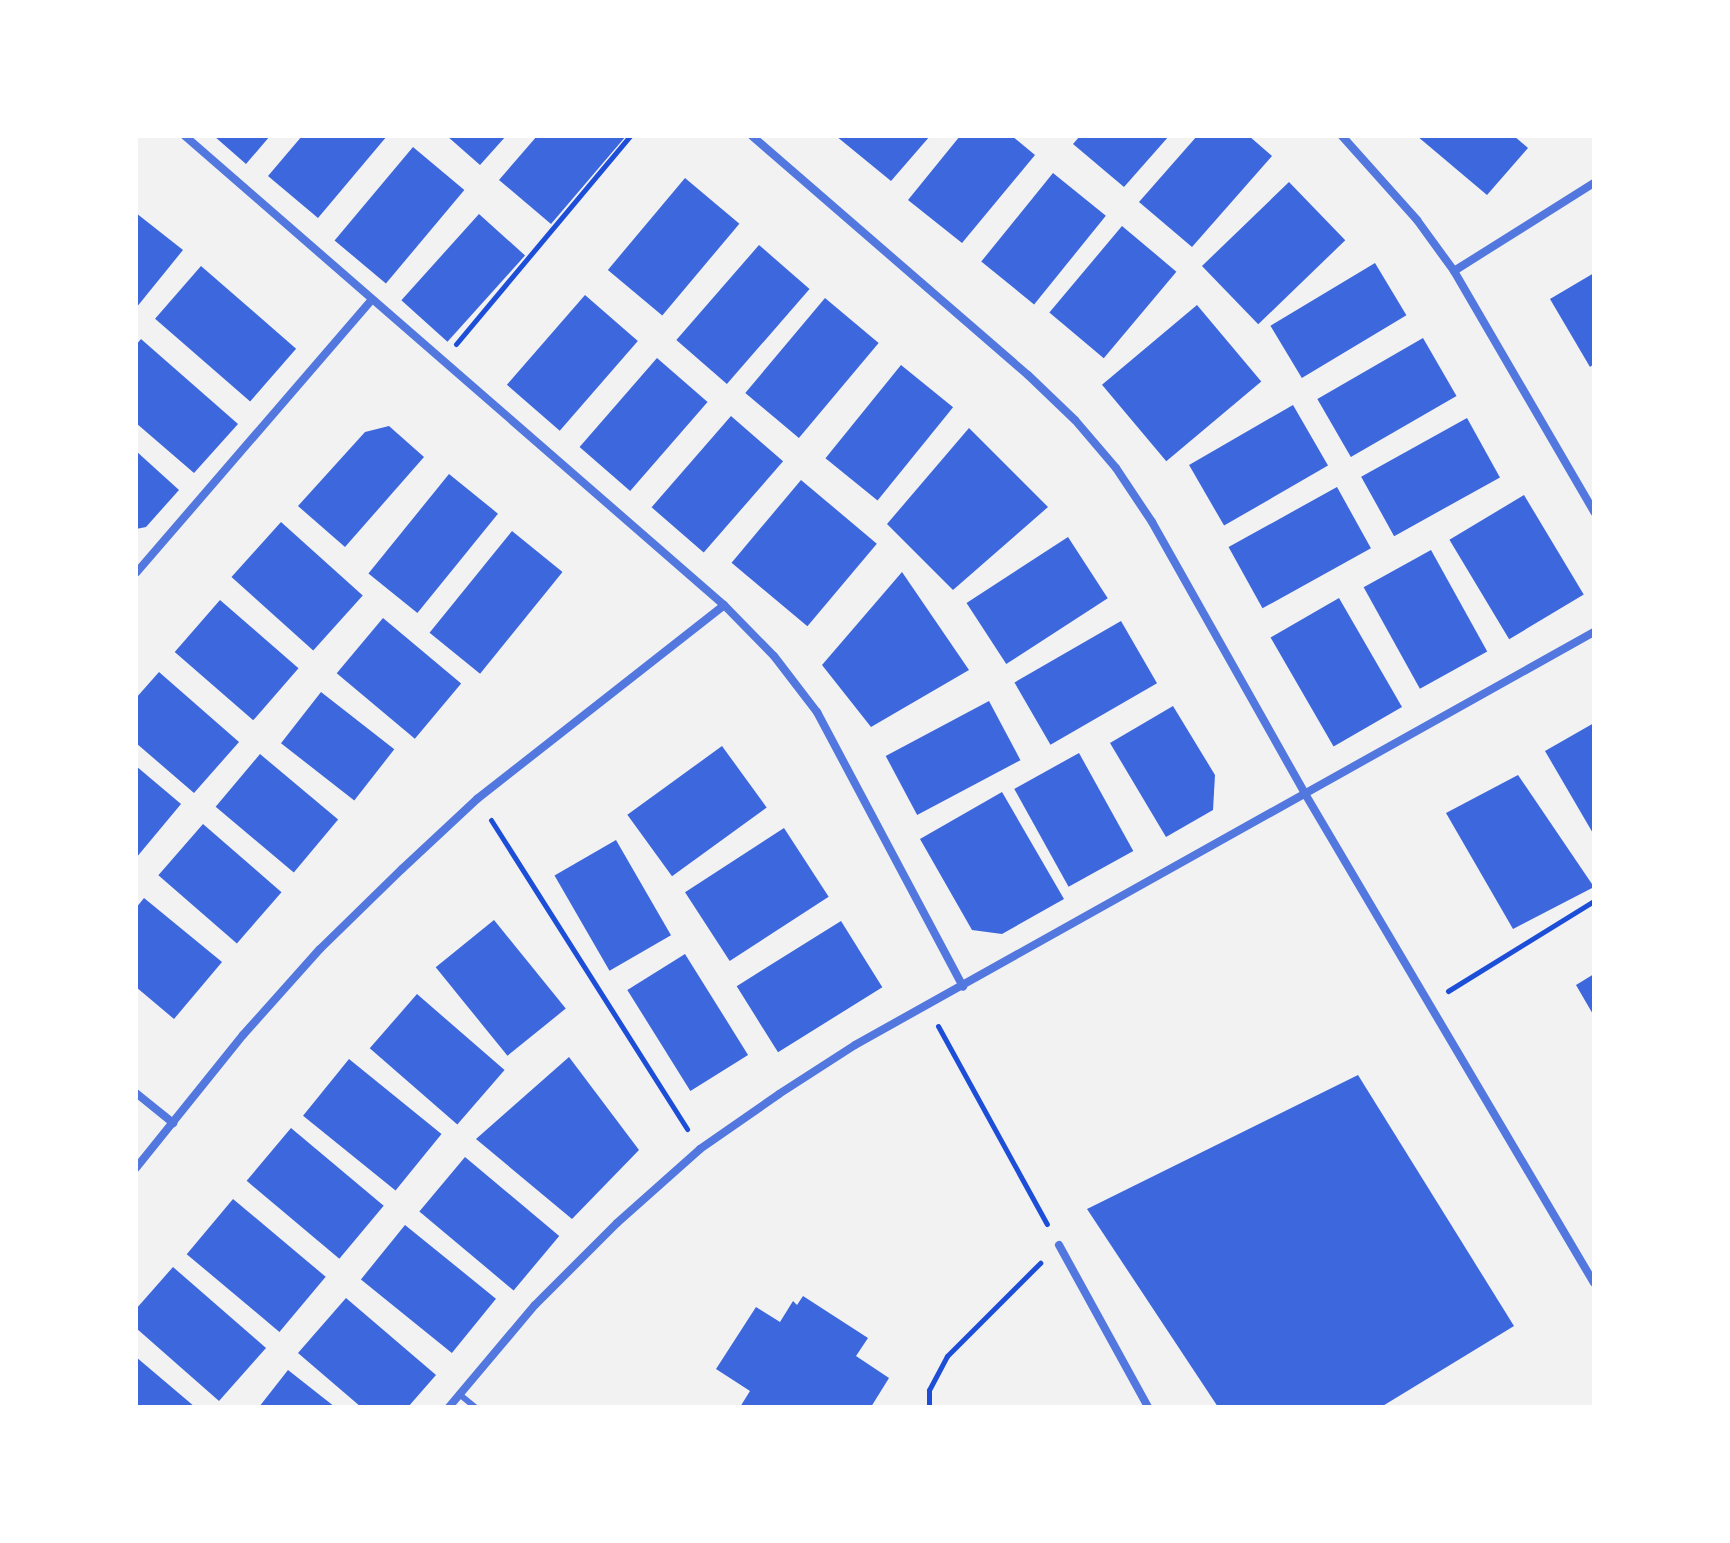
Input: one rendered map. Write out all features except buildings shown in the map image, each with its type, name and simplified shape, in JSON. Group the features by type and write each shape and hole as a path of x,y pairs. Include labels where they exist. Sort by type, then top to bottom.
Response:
{"street":[{"path":"185,136 724,605 774,656 817,712 963,987"},
{"path":"752,136 1028,375 1075,420 1116,468 1152,522 1427,1004 1594,1283"},
{"path":"1342,136 1417,220 1454,271 1594,512"},
{"path":"1454,271 1594,183"},
{"path":"138,567 372,300"},
{"path":"136,1168 243,1035 320,949 477,799 724,605"},
{"path":"449,1407 535,1305 617,1223 700,1149 855,1045 1594,632"},
{"path":"136,1093 173,1123"},
{"path":"1059,1245 1148,1407"}],"lane":[{"path":"459,1394 475,1407"}],"path":[{"path":"442,361 630,136"},
{"path":"477,799 700,1149"},
{"path":"1427,1004 1594,901"},
{"path":"926,1005 1059,1245 947,1356 929,1390 929,1407"}]}
